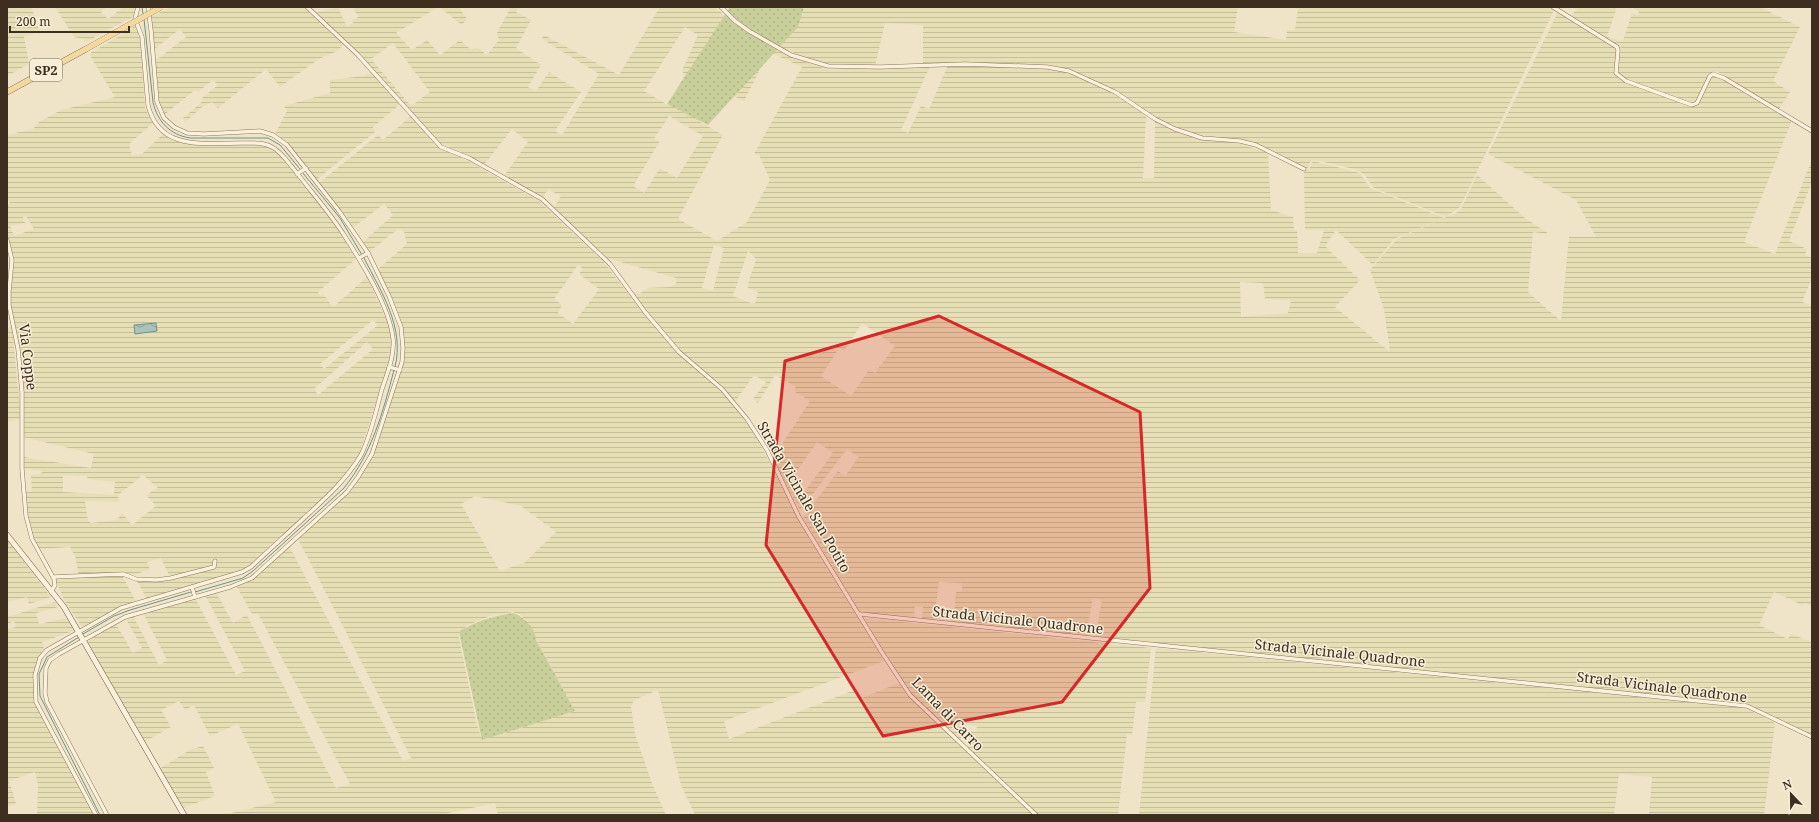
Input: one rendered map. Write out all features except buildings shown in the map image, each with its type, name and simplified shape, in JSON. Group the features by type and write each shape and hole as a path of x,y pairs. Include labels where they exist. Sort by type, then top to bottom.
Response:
{"main road":[{"name":"SP2","path":"7,92 161,7"},
{"path":"7,535 52,590 82,635 184,815"}],"street":[{"path":"107,815 47,702 45,693 45,671 50,660 82,635 121,608 242,572 251,567 342,483 361,454 372,426 389,366 394,340 391,327 359,258 329,213 274,148 265,144 203,143 178,140 164,132 156,123 151,115 148,104 142,37 135,19 138,7"},
{"path":"96,815 36,702 34,690 36,669 40,658 47,650 125,617 230,588 252,578 347,492 366,466 400,370 403,348 401,327 389,296 368,253 340,211 287,145 273,136 260,131 204,134 187,133 179,130 164,118 157,102 154,57 148,7"},
{"name":"Strada Vicinale San Potito","path":"307,7 357,54 441,147 469,158 542,199 610,264 645,312 679,352 722,389 747,420 767,450 799,517 860,614"},
{"path":"721,7 749,31 791,55 828,66 880,67 965,64 1047,67 1069,71 1115,92 1155,119 1175,129 1202,138 1240,141 1256,145 1304,169"},
{"path":"1553,7 1617,47 1616,73 1626,81 1692,105 1697,103 1710,76 1714,74 1724,78 1812,131"},
{"path":"144,58 154,57"},
{"path":"203,143 204,134"},
{"path":"297,174 306,168"},
{"name":"Via Coppe","path":"7,240 12,260 9,305 18,349 22,392 22,469 26,516 32,539 53,578"},
{"path":"359,258 368,253"},
{"path":"389,366 400,370"},
{"path":"298,523 305,531"},
{"path":"52,590 55,585 53,578 123,574 136,579 166,580 214,567 215,561"},
{"path":"192,587 195,597"},
{"name":"Strada Vicinale Quadrone","path":"860,614 1747,706 1812,736"},
{"name":"Lama di Carro","path":"860,614 881,651 910,695 1036,815"},
{"path":"36,669 45,671"},
{"path":"85,796 94,791"}],"highlighted area":[{"path":"939,316 1140,412 1150,588 1062,702 883,736 766,545 785,361"}],"shaded area":[{"path":"7,7 35,7 32,9 40,31 24,37 29,64 7,76"},
{"path":"55,7 107,7 101,12 108,19 123,7 135,7 136,15 86,42 83,39 74,37"},
{"path":"170,7 303,7 344,45 335,52 319,59 280,87 266,69 218,108 212,102 202,107 185,122 183,118 203,101 202,98 218,85 213,80 198,92 195,90 164,115 159,103 155,61 186,37 180,29 153,50 151,17"},
{"path":"338,7 347,27 353,23 352,20 359,17 353,8 355,7 438,7 396,33 412,50 427,40 440,55 460,40 470,49 478,48 487,55 499,40 497,33 511,7 519,7 516,12 531,20 516,48 541,65 528,87 536,91 549,72 581,92 555,131 562,135 599,74 542,39 544,35 619,75 660,7 714,7 753,37 802,61 830,70 930,66 901,130 908,133 921,106 929,109 948,65 923,64 923,25 885,23 875,66 830,68 766,41 728,14 730,7 1238,7 1234,32 1286,40 1287,30 1295,30 1298,7 1550,7 1554,10 1460,207 1446,217 1374,188 1364,174 1354,169 1315,160 1310,162 1308,168 1304,169 1254,145 1186,133 1148,115 1108,89 1065,69 1017,67 1064,71 1107,90 1146,115 1143,178 1154,178 1155,121 1194,138 1238,143 1268,153 1271,210 1293,217 1294,230 1297,230 1298,253 1317,253 1324,230 1305,230 1304,170 1309,170 1313,161 1360,173 1370,188 1444,218 1394,239 1373,265 1336,230 1325,246 1360,280 1335,307 1390,352 1384,309 1370,270 1397,239 1460,211 1477,175 1525,218 1549,234 1533,232 1528,292 1561,321 1569,237 1596,237 1576,200 1488,154 1558,12 1614,47 1617,51 1615,74 1621,81 1691,106 1698,104 1709,80 1713,76 1716,76 1792,120 1744,242 1775,254 1812,159 1812,182 1789,241 1807,249 1805,255 1812,258 1812,278 1802,302 1812,305 1812,606 1804,603 1802,605 1774,592 1759,625 1788,639 1791,634 1812,642 1812,736 1748,705 1095,637 1102,600 1093,598 1086,636 953,622 956,592 962,592 962,583 939,582 934,620 922,619 923,607 915,607 914,618 860,613 803,518 838,471 845,476 859,457 847,449 800,511 773,458 810,401 795,392 795,386 775,375 758,403 753,399 766,382 754,375 735,402 723,387 676,347 632,292 639,294 648,288 671,287 676,284 676,278 603,257 553,209 561,196 548,189 542,199 504,176 528,142 512,129 484,165 438,142 363,58 315,13","holes":["685,27 698,35 682,71 685,75 668,105 644,91","393,43 430,92 411,106 371,59","769,52 802,67 754,154 759,155 770,180 747,222 717,241 678,219 723,135 700,122 717,88 744,101","669,116 703,136 677,178 660,168 644,193 633,186 660,141 654,139","714,245 724,248 713,291 702,288","748,251 756,259 747,287 758,292 755,303 751,303 733,296","1240,282 1263,283 1265,299 1291,300 1288,313 1241,317","862,323 895,346 875,373 869,370 851,396 821,376 839,348 844,351","817,442 833,453 799,499 790,481"]},
{"path":"439,7 459,7 467,19 462,25"},
{"path":"1578,7 1617,7 1607,37 1623,41 1632,13 1638,15 1639,11 1634,9 1634,7 1764,7 1764,9 1800,27 1773,81 1790,92 1779,109 1718,72 1713,72 1709,75 1697,101 1692,103 1626,81 1617,73 1621,48 1571,16"},
{"path":"137,25 140,34 145,108 153,123 129,144 132,156 142,154 164,133 180,143 259,144 274,148 327,212 356,259 318,292 320,297 323,294 333,307 367,277 388,323 392,339 387,369 358,458 336,487 244,570 147,599 137,581 161,581 171,579 161,558 147,562 150,569 134,575 127,573 122,575 136,602 82,627 64,600 55,578 79,576 75,556 70,547 37,549 31,537 24,491 32,492 31,475 41,474 42,471 23,468 23,457 91,468 94,454 23,437 23,394 10,301 13,259 7,239 7,205 10,204 7,195 7,135 33,129 39,122 61,110 115,97 89,54","holes":["26,216 34,229 14,236 10,226 25,223 23,217","373,320 378,325 324,369 320,364","367,342 373,349 318,395 314,389","63,475 86,476 89,479 115,482 114,495 63,492","143,475 158,488 146,495 156,506 132,525 122,513 117,520 91,523 88,521 85,501 119,502 118,495"]},
{"path":"371,72 400,104 373,127 375,132 316,180 292,150 275,134 287,111 284,106 330,93 330,80 364,76"},
{"path":"411,116 433,142 538,200 603,261 640,309 693,367 721,391 754,432 804,530 884,661 724,721 729,739 857,689 862,698 899,683 908,696 1033,815 695,815 681,785 658,690 634,700 631,706 635,734 653,786 666,815 498,815 495,803 439,815 224,815 276,802 238,724 210,736 194,705 185,710 179,701 161,710 171,727 144,742 88,642 100,632 116,624 133,653 142,648 126,619 133,616 159,665 167,660 143,613 195,598 236,675 245,671 205,595 216,592 233,623 247,615 336,788 350,784 258,614 252,614 236,585 248,582 289,546 403,761 411,758 298,539 347,494 371,459 401,368 403,329 378,269 407,244 404,231 398,229 369,252 363,242 393,215 384,204 354,227 319,183 378,135 383,140","holes":["578,265 583,269 579,274 599,289 573,324 558,313 562,305 554,299","475,496 521,506 556,532 524,563 500,571 461,504","513,612 521,615 536,635 536,639 575,711 482,740 477,725 458,634 468,625 493,615"]},
{"path":"12,327 21,419 7,422 7,329"},
{"path":"7,540 51,597 29,604 27,597 7,602"},
{"path":"55,602 58,607 36,613 39,624 66,618 76,630 42,642 44,649 34,671 33,687 40,713 94,815 37,815 38,785 35,772 9,781 16,804 7,807 7,629 16,627 14,621 7,624 7,617"},
{"path":"864,618 1151,648 1145,702 1136,702 1132,735 1127,734 1118,815 1039,815 968,748 971,731 976,732 977,726 967,724 960,740 918,703 902,683"},
{"path":"1156,648 1745,708 1775,723 1764,815 1649,815 1652,777 1619,774 1614,815 1139,815"},
{"path":"203,746 214,768 206,772 215,796 183,808 159,769 190,750"}],"green space":[{"path":"730,7 804,7 798,27 708,125 667,104"},
{"path":"513,613 525,620 532,628 536,636 536,640 575,711 482,740 459,632 485,620"}],"water":[{"path":"156,323 157,331 135,334 134,325"}],"waterway":[{"path":"142,7 143,14"},
{"path":"144,19 153,102 161,121 166,126 176,134 190,138 268,138 280,145 300,169"},
{"path":"302,172 340,218 362,255"},
{"path":"364,258 390,310 394,324 397,338 395,367"},
{"path":"195,592 243,578 253,571 344,488 362,461 375,432 381,417 394,370"},
{"path":"83,634 114,616 191,592"},
{"path":"79,637 47,657 39,674 40,696 100,815"}]}
